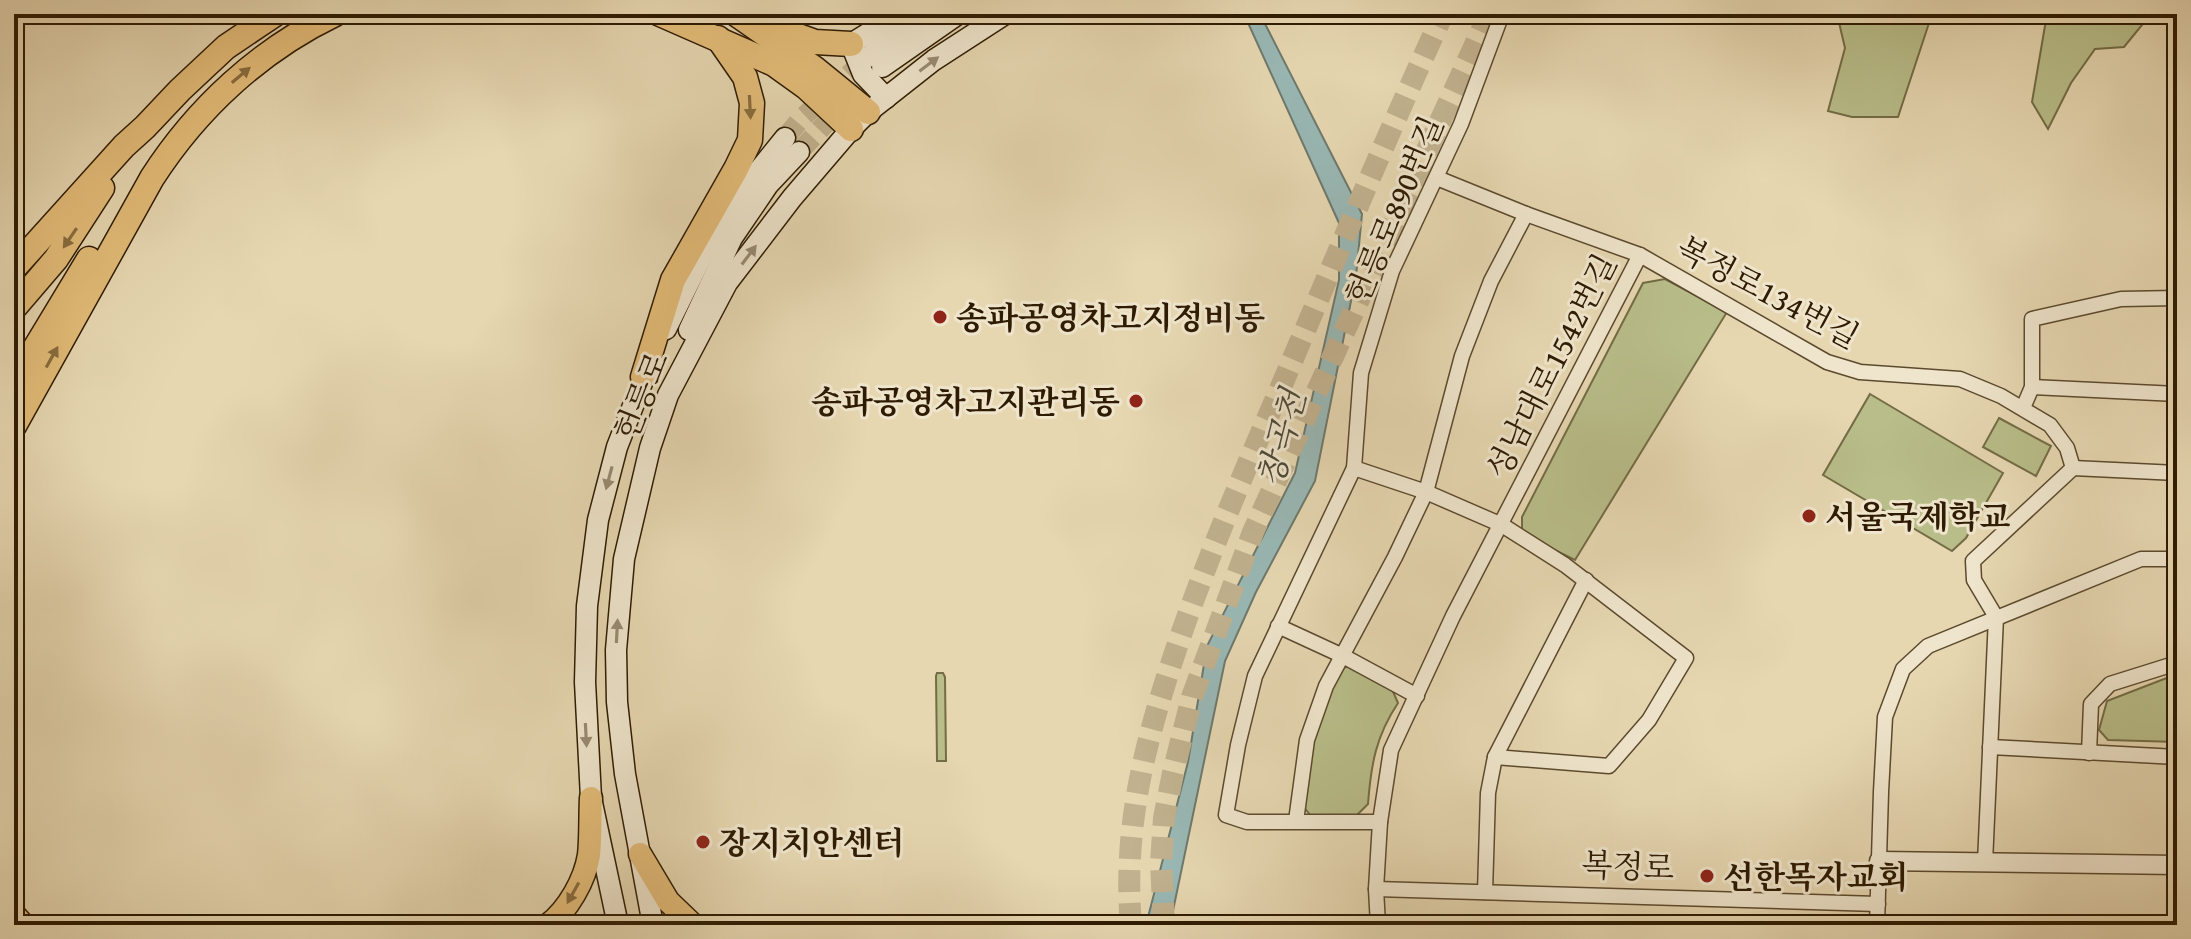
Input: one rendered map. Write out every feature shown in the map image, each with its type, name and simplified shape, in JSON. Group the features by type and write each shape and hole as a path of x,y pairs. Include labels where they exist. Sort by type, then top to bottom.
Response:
{"highway":[{"path":"14,268 124,146 210,60 275,14"},
{"path":"14,426 152,178 187,131 221,93 246,71 302,32 335,14"},
{"path":"660,14 774,64 806,87 868,113"},
{"path":"736,14 814,68 868,113"},
{"path":"736,14 815,42 867,56"},
{"path":"643,377 673,280 750,140 752,103 745,77 718,38"},
{"path":"14,308 56,259 117,163 145,127"},
{"path":"14,383 132,193 158,158 187,131"},
{"path":"14,918 21,925"}],"main road":[{"path":"868,113 863,74 867,56 899,14"},
{"path":"867,56 925,14"},
{"path":"867,56 958,14"},
{"name":"헌릉로","path":"668,395 727,283 792,198 868,113 934,60 1005,14"},
{"name":"헌릉로","path":"618,925 591,798 585,682 587,606 598,520 617,447 643,377 708,244 760,169 792,145 732,238 691,323 650,448 624,559 619,604 617,702 625,774 653,925"},
{"path":"548,925 559,917 576,891 589,858 591,798"},
{"path":"640,854 668,901 693,925"}],"street":[{"name":"헌릉로890번길","path":"1380,822 1247,822 1226,815 1238,745 1255,676 1354,468 1361,373 1392,271 1465,114 1502,14"},
{"name":"성남대로1542번길","path":"1378,925 1376,889 1380,822 1391,750 1453,616 1640,255 1437,178"},
{"name":"성남대로1542번길","path":"1426,492 1462,356 1491,281 1526,214"},
{"name":"복정로134번길","path":"1640,255 1827,362 1860,372 1960,379 2001,396 2050,425 2067,448 2073,468"},
{"path":"2023,408 2032,387 2032,319 2121,299 2177,298"},
{"path":"2032,387 2177,394"},
{"name":"성남대로1542번길","path":"1354,468 1426,492 1502,525"},
{"path":"1985,863 1996,617 1974,580 1973,561 2073,468 2177,473"},
{"path":"1296,821 1307,740 1326,686 1426,492"},
{"path":"1495,757 1609,766 1649,720 1686,658 1586,580 1502,525"},
{"path":"1877,925 1885,717 1903,669 1928,646 1996,617 2141,559 2177,559"},
{"path":"1485,892 1488,793 1495,757 1586,580"},
{"path":"1278,626 1343,656 1417,696"},
{"path":"2089,753 2091,704 2110,684 2177,663"},
{"path":"1990,747 2177,757"},
{"path":"1879,861 2177,865"},
{"name":"복정로","path":"1376,889 1878,904"}],"green space":[{"path":"1837,14 1937,14 1930,20 1898,117 1852,117 1828,111 1845,48"},
{"path":"2047,14 2151,14 2124,47 2095,49 2071,83 2048,129 2032,102"},
{"path":"1665,279 1727,312 1575,560 1522,534 1522,517 1643,283"},
{"path":"1870,394 2003,473 1966,538 1952,551 1823,475"},
{"path":"1999,418 2051,446 2036,476 1983,447"},
{"path":"1354,665 1391,687 1398,703 1384,727 1376,751 1368,804 1357,815 1311,816 1303,806 1311,742 1339,669"},
{"path":"937,673 943,673 945,677 946,761 937,761"},
{"path":"2177,674 2177,742 2108,740 2099,730 2107,701"}],"water":[{"path":"1244,14 1260,14 1362,214 1356,276 1315,481 1256,592 1225,661 1170,925 1146,925 1188,762 1207,646 1295,473 1339,280 1339,223"}],"tunnel":[{"path":"1131,925 1131,848 1141,774 1159,702 1183,629 1242,477 1443,14"},
{"path":"1164,925 1161,863 1164,818 1192,697 1253,532 1489,14"},
{"path":"785,138 800,120 868,57"},
{"path":"799,152 880,69"}],"place":[{"name":"송파공영차고지정비동","path":"940,317"},
{"name":"송파공영차고지관리동","path":"1136,401"},
{"name":"서울국제학교","path":"1809,516"},
{"name":"장지치안센터","path":"703,842"},
{"name":"선한목자교회","path":"1707,876"}],"water label":[{"name":"창곡천","path":"1281,438"}]}
